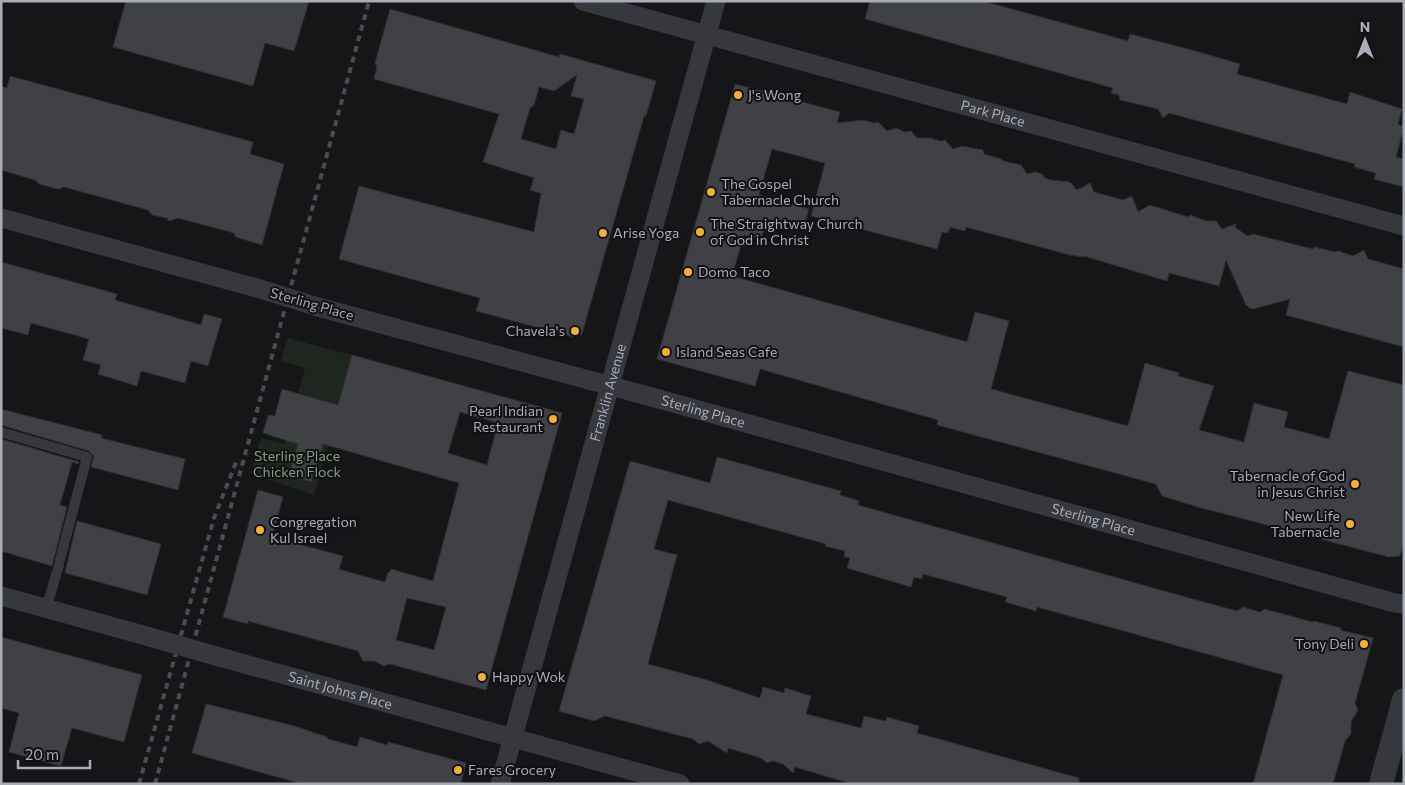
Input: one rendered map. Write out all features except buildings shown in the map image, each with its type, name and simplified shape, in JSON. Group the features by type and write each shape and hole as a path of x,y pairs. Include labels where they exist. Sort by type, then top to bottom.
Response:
{"street":[{"name":"Park Place","path":"583,1 1404,226"},
{"name":"Franklin Avenue","path":"500,784 716,1"},
{"name":"Sterling Place","path":"1,218 257,288 318,307 610,385 1404,604"},
{"name":"Saint Johns Place","path":"1,596 680,784"},
{"path":"1381,784 1404,700"}],"lane":[{"path":"1,432 87,457 46,609"}],"green space":[{"name":"Sterling Place Chicken Flock","path":"287,338 352,355 314,495 251,474 261,438 284,444 305,368 281,361"}],"railway":[{"path":"155,784 369,1"},
{"path":"139,784 214,518 237,460"}],"place":[{"name":"J's Wong","path":"738,95"},
{"name":"The Gospel Tabernacle Church","path":"711,192"},
{"name":"The Straightway Church of God in Christ","path":"700,232"},
{"name":"Arise Yoga","path":"603,233"},
{"name":"Domo Taco","path":"688,272"},
{"name":"Chavela's","path":"575,331"},
{"name":"Island Seas Cafe","path":"666,352"},
{"name":"Pearl Indian Restaurant","path":"553,419"},
{"name":"Tabernacle of God in Jesus Christ","path":"1355,484"},
{"name":"New Life Tabernacle","path":"1350,524"},
{"name":"Congregation Kul Israel","path":"260,530"},
{"name":"Tony Deli","path":"1364,644"},
{"name":"Happy Wok","path":"482,677"},
{"name":"Fares Grocery","path":"458,770"}]}
